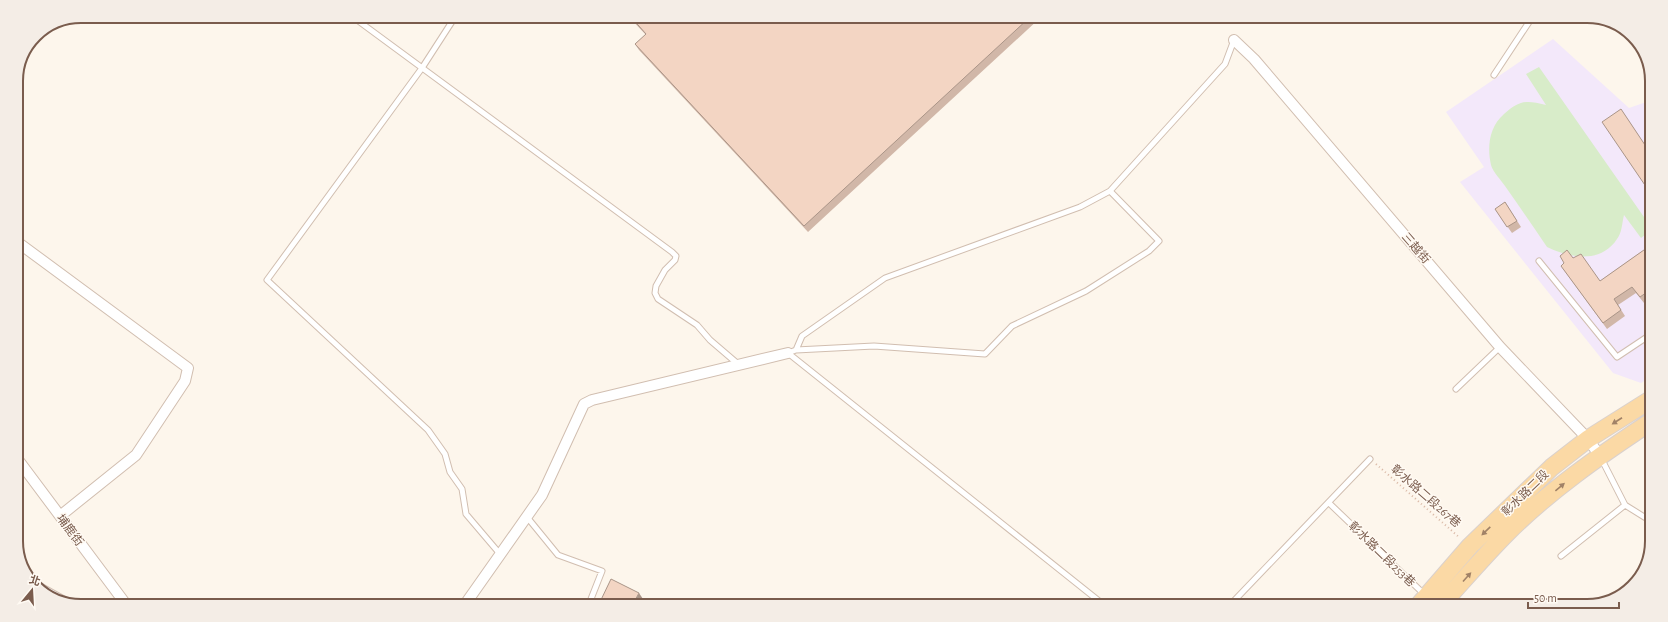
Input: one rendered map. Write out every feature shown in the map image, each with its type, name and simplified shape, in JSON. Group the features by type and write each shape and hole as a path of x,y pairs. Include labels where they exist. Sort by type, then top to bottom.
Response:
{"main road":[{"name":"彰水路二段","path":"1431,599 1470,546 1552,467 1588,439 1645,403"},
{"name":"彰水路二段","path":"1432,599 1562,484 1600,456 1645,426"}],"street":[{"name":"三越街","path":"1234,40 1254,59 1500,347 1588,439 1600,456"},
{"path":"23,246 188,368 185,382 136,455 60,516"},
{"path":"469,599 542,494 584,404 592,400 792,352"},
{"name":"埔鹿街","path":"23,466 122,599"}],"lane":[{"path":"361,23 672,252 676,256 675,260 665,270 656,286 655,293 658,299 697,325 710,340 738,364"},
{"path":"451,23 422,68 267,280 428,430 445,454 450,472 462,489 466,514 500,554"},
{"path":"1494,75 1528,23"},
{"path":"792,352 802,336 885,278 1080,207 1110,192 1225,64 1234,40"},
{"path":"792,352 874,346 984,354 1012,326 1086,291 1149,251 1159,242 1110,192"},
{"path":"1539,261 1617,357 1645,338"},
{"path":"1456,389 1500,347"},
{"path":"792,352 1097,599"},
{"path":"1600,456 1625,505 1645,518"},
{"path":"1236,599 1370,459"},
{"name":"彰水路二段253巷","path":"1329,503 1426,599"},
{"path":"1561,556 1625,505"},
{"path":"527,517 558,555 602,571 591,599"}],"path":[{"name":"彰水路二段267巷","path":"1370,459 1470,546"}],"shaded area":[{"path":"1553,39 1629,108 1645,102 1645,380 1641,383 1613,373 1460,182 1484,167 1446,112"}],"green space":[{"path":"1539,67 1645,218 1645,235 1641,238 1624,215 1619,237 1610,247 1602,252 1594,255 1575,256 1547,247 1493,170 1491,165 1489,144 1492,131 1499,119 1514,106 1524,102 1533,102 1546,105 1526,74"}],"building":[{"path":"636,23 1024,23 804,226 635,44 646,34"},
{"path":"1621,109 1645,145 1645,185 1602,122"},
{"path":"1505,202 1517,221 1507,227 1495,209"},
{"path":"1645,249 1645,294 1640,297 1632,287 1614,299 1621,310 1603,323 1561,266 1564,263 1560,256 1567,250 1573,258 1581,254 1600,281"},
{"path":"611,579 639,593 636,599 601,599"}]}
